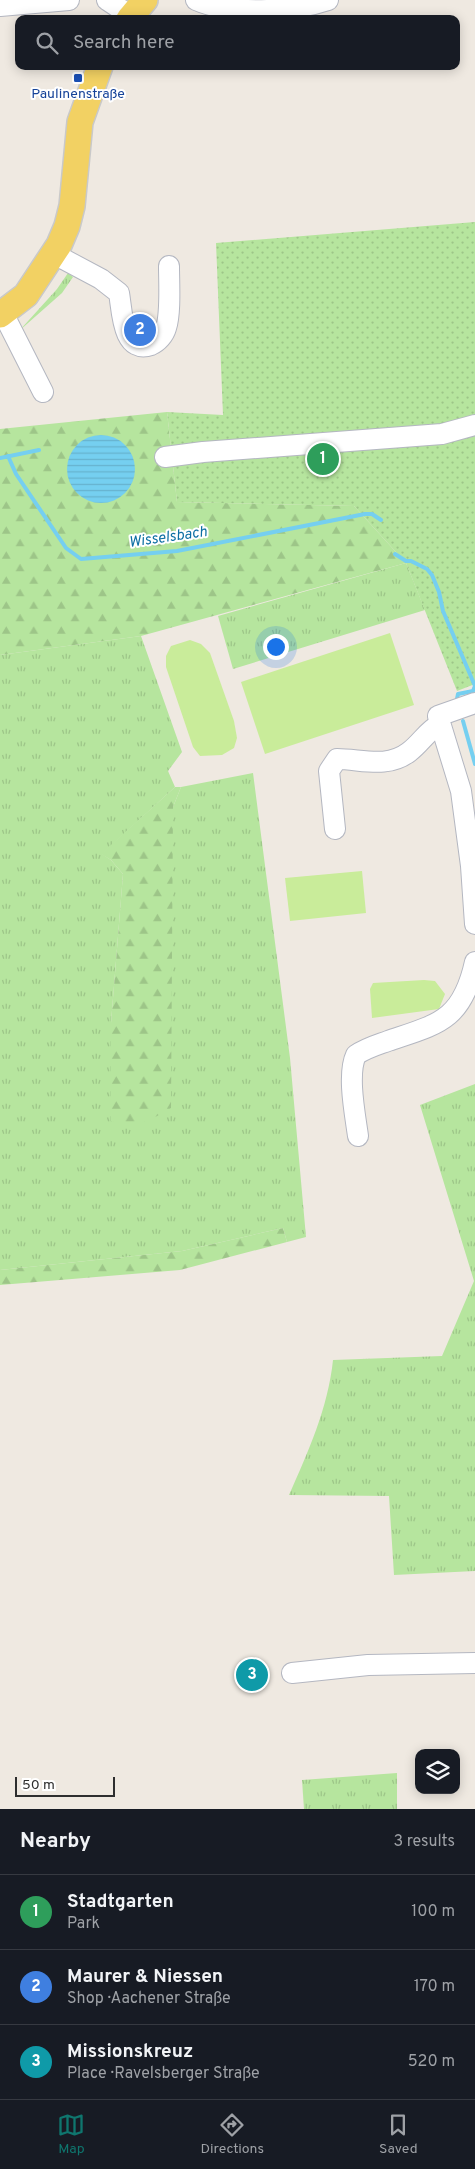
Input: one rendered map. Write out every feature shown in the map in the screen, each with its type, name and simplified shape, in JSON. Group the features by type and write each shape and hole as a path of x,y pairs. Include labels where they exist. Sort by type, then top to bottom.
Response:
{"main road":[{"path":"1,314 26,295 54,254 67,226 72,206 80,122 99,70"}],"street":[{"path":"0,6 69,0"},
{"path":"106,0 135,12"},
{"path":"196,0 205,4 226,7 278,9 312,5 328,0"},
{"path":"54,254 101,279 119,293 124,329 129,338 143,346 151,344 160,338 167,326 170,266"},
{"path":"1,314 43,392"},
{"path":"165,457 203,452 442,434 475,425"},
{"path":"335,830 329,771 337,759 387,762 396,760 410,752 439,720 475,703"},
{"path":"439,720 461,791 471,866 475,924"},
{"path":"358,1136 352,1074 356,1055 439,1023 453,1011 466,994 475,962"},
{"path":"292,1673 368,1665 475,1663"}],"green space":[{"path":"475,222 475,684 457,691 406,563 354,506 177,502 167,412 223,415 216,243"},
{"path":"68,273 73,277 62,293 19,331 57,289"},
{"path":"167,412 177,502 354,506 406,563 141,636 0,655 0,429"},
{"path":"406,563 425,610 233,669 218,616"},
{"path":"390,633 414,705 265,754 241,682"},
{"path":"141,636 182,752 168,771 175,787 102,854 111,860 123,874 111,1023 111,1121 173,807 181,787 253,773 290,1058 306,1237 287,1242 283,1228 182,1251 0,1270 0,655"},
{"path":"190,640 201,644 210,653 234,721 237,738 234,748 222,755 200,756 193,747 166,667 166,656 171,646"},
{"path":"175,787 181,787 173,807 171,1108 156,1117 136,1124 120,1123 111,1121 111,1023 123,874 111,860 101,854"},
{"path":"362,871 366,913 290,921 285,878"},
{"path":"435,981 445,994 439,1009 372,1018 370,989 373,983"},
{"path":"475,1084 475,1571 394,1575 389,1496 289,1495 322,1412 333,1360 442,1356 474,1281 420,1105"},
{"path":"283,1228 287,1242 180,1270 0,1285 0,1270 182,1251"},
{"path":"397,1773 397,1809 304,1809 302,1780"}],"water":[{"path":"101,435 114,437 125,445 133,456 135,469 133,482 125,493 114,501 101,503 88,501 77,493 69,482 67,469 69,456 77,445 88,437"}],"waterway":[{"path":"0,458 39,450"},
{"name":"Wisselsbach","path":"8,456 16,474 66,548 81,559 177,551 365,514 372,514 381,520"},
{"name":"Wisselsbach","path":"395,554 406,561 411,561 427,569 432,575 439,592 443,611 475,686 473,691 458,694 457,699"},
{"name":"Wisselsbach","path":"463,721 475,764"}],"place":[{"name":"Paulinenstraße","path":"78,78"},
{"name":"Maurer & Niessen","path":"140,330"},
{"name":"Stadtgarten","path":"323,459"},
{"name":"Missionskreuz","path":"252,1675"}]}
